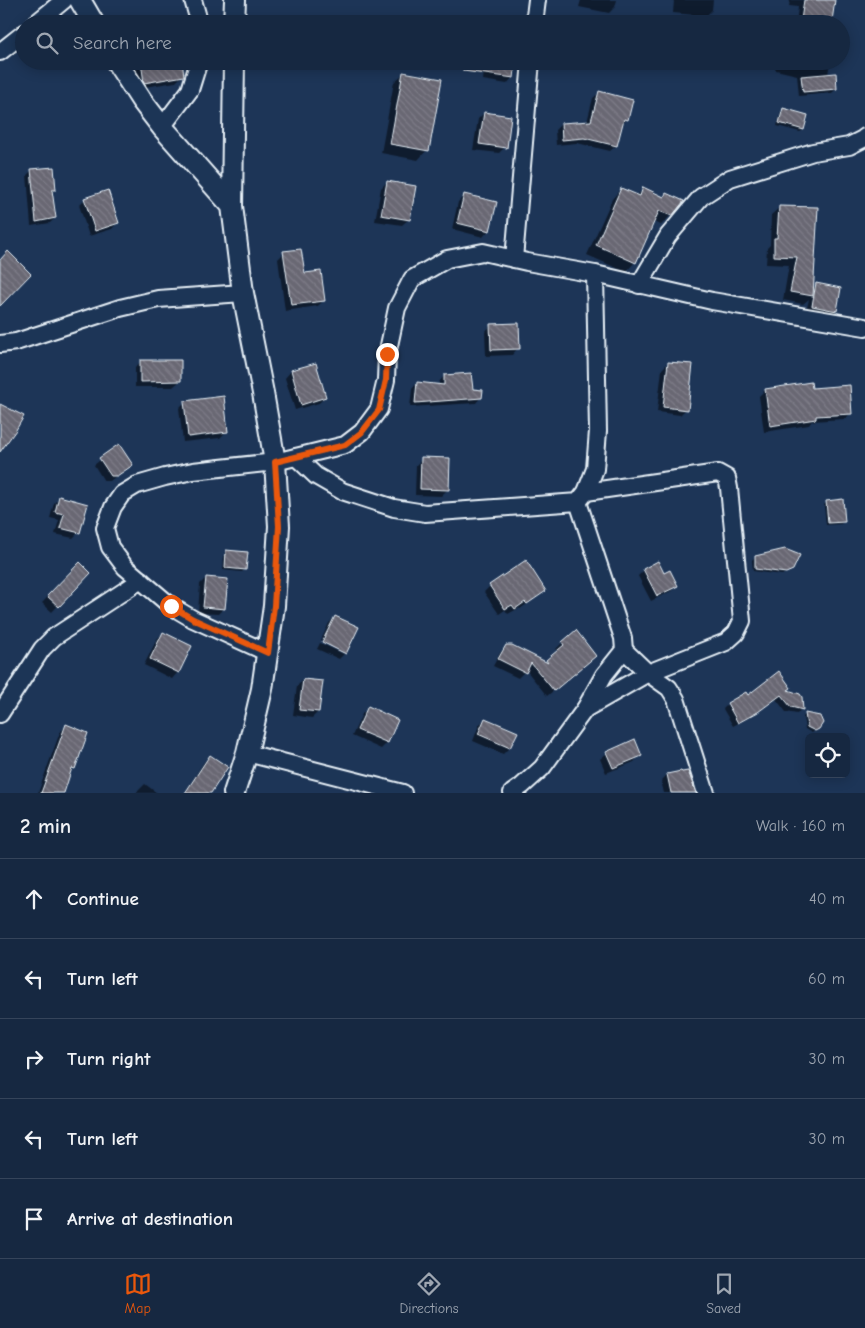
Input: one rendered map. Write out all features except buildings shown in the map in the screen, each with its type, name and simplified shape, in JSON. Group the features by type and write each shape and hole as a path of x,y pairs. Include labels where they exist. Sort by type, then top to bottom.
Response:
{"street":[{"path":"46,15 64,0"},
{"path":"80,0 89,15"},
{"path":"193,0 197,15"},
{"path":"234,15 235,0"},
{"path":"535,15 537,0"},
{"path":"0,52 15,40"},
{"path":"122,70 142,101 187,158 232,206"},
{"path":"162,127 190,90 196,70"},
{"path":"234,70 232,206 243,294 275,462 279,526 274,606 262,689 247,753 234,793"},
{"path":"514,259 530,70"},
{"path":"639,285 668,236 701,197 730,178 813,152 849,146 865,137"},
{"path":"268,653 193,619 171,606 125,566 110,547 106,528 113,507 122,494 136,485 165,477 193,471 275,462 345,445 362,432 379,410 386,380 387,354 397,308 412,279 447,259 483,252 595,274 712,301 865,327"},
{"path":"595,274 598,430 595,469 582,497 623,638 624,650 648,673 669,688 676,699 706,793"},
{"path":"0,344 16,342 120,308 158,299 243,294"},
{"path":"296,456 316,476 342,491 394,508 425,514 582,497 718,473 727,478 742,621 736,633 726,642 648,673 585,709"},
{"path":"0,714 42,649 54,637 141,580"},
{"path":"512,793 542,768 585,709 604,675 624,650"},
{"path":"247,753 403,793"}],"route":[{"path":"171,606 193,619 268,653 274,606 279,526 275,462 345,445 362,432 379,410 386,380 387,354"}]}
